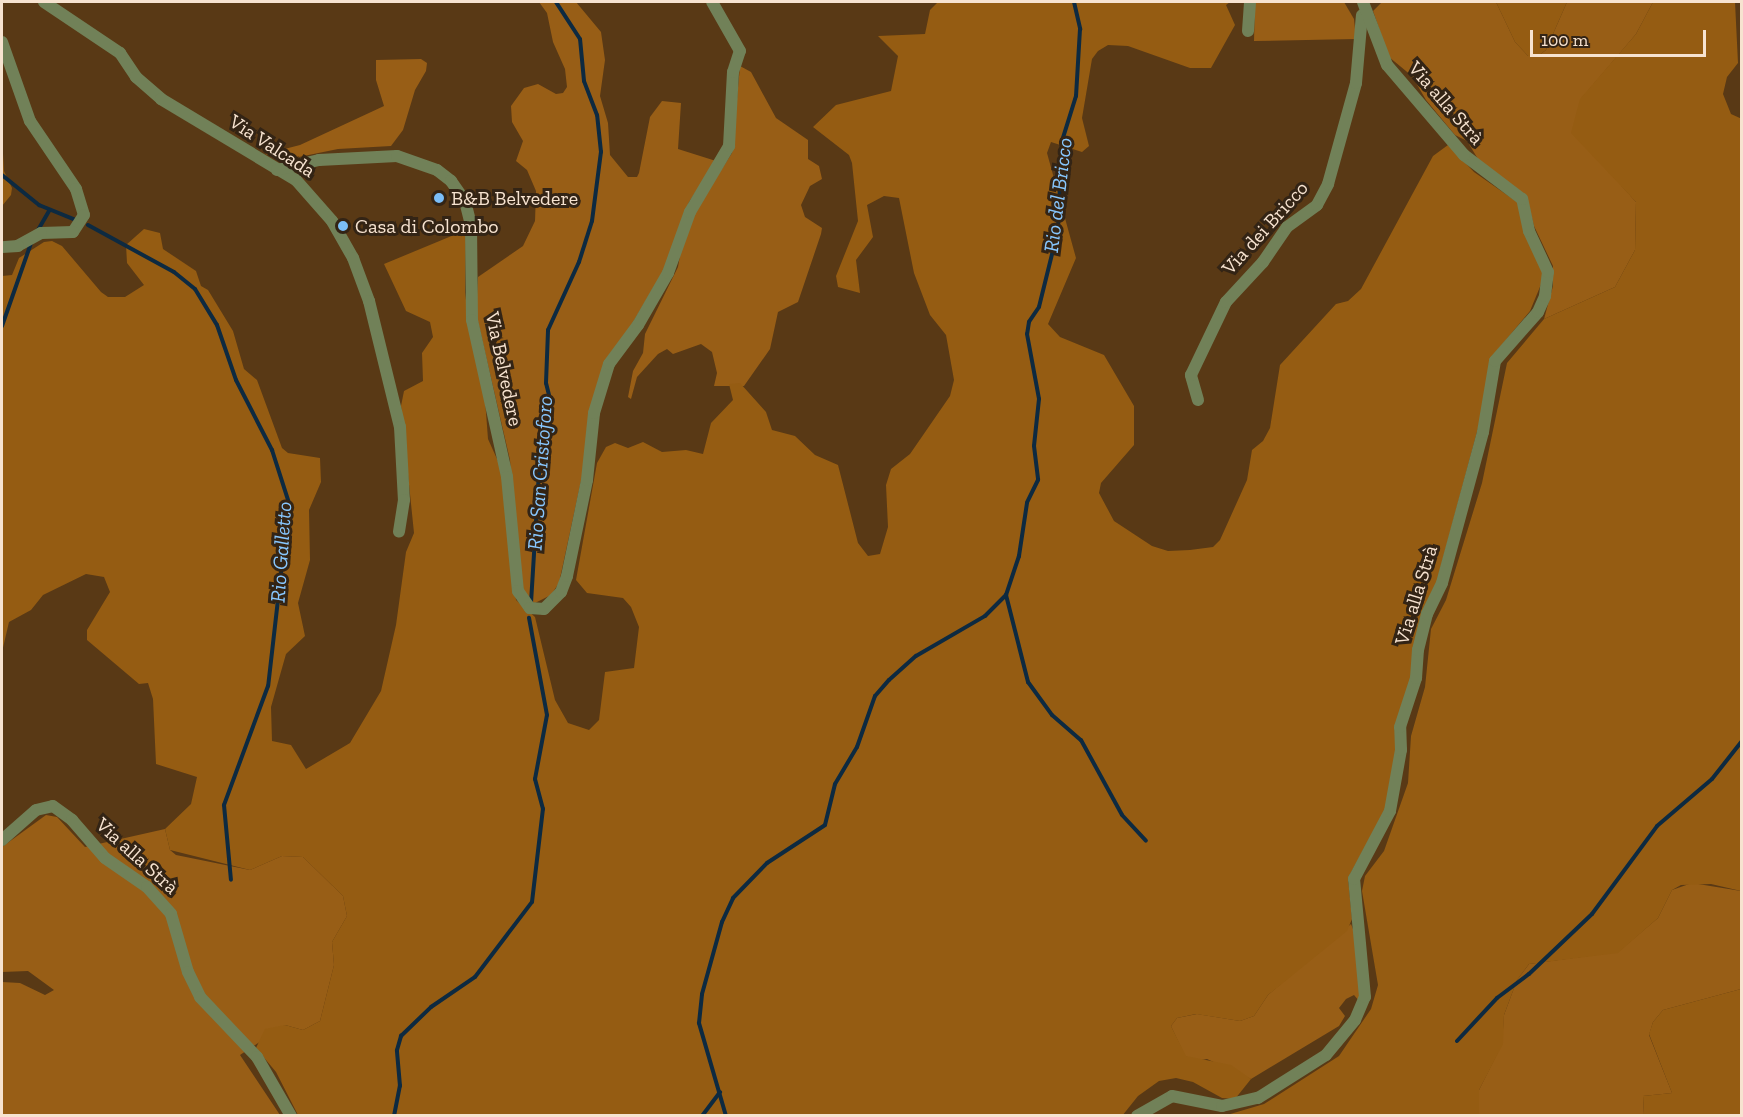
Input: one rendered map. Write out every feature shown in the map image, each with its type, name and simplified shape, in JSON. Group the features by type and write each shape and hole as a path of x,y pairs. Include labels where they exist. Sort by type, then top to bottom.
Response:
{"street":[{"name":"Via Valcada","path":"44,2 120,53 136,77 161,99 301,184 319,203 348,246 369,301 402,445 404,511 399,532"},
{"name":"Via Belvedere","path":"278,170 319,160 397,156 437,170 451,181 465,201 471,225 472,320 507,477 518,591 530,608 544,609 561,592 567,576 587,480 594,412 609,364 638,325 668,273 685,222 729,146 733,72 740,51 712,2"},
{"path":"1248,31 1250,2"},
{"name":"Via dei Bricco","path":"1198,400 1191,375 1226,302 1263,262 1287,227 1317,205 1328,184 1356,83 1363,37 1362,2"},
{"name":"Via alla Strà","path":"1137,1116 1172,1096 1222,1106 1258,1098 1326,1054 1355,1020 1365,997 1354,879 1390,811 1401,750 1400,728 1416,678 1418,650 1427,614 1442,583 1483,432 1495,361 1538,312 1546,290 1548,272 1529,231 1522,199 1464,155 1387,64 1362,2"},
{"path":"2,42 30,121 76,189 84,215 73,232 41,233 18,246 2,247"},
{"name":"Via alla Strà","path":"2,840 36,810 53,806 72,820 105,858 147,887 171,914 200,997 257,1057 291,1116"}],"shaded area":[{"path":"539,2 576,2 601,32 605,60 600,96 608,123 610,155 628,177 637,177 639,173 650,117 662,101 681,103 678,149 716,161 689,202 669,261 629,329 608,356 559,583 551,595 535,603 526,599 518,570 510,460 476,313 478,277 523,246 535,221 536,191 527,170 516,161 523,141 512,122 511,106 524,88 538,84 556,94 563,93 567,87 565,69 553,42 547,13"},
{"path":"938,2 1230,2 1226,5 1235,25 1211,68 1190,68 1128,46 1108,45 1098,51 1092,59 1082,118 1089,146 1082,152 1051,142 1047,153 1076,258 1048,324 1060,337 1104,355 1134,406 1134,445 1101,483 1099,493 1114,521 1152,546 1168,551 1190,550 1213,547 1220,540 1247,480 1252,450 1263,441 1270,428 1280,365 1336,304 1348,301 1361,289 1433,156 1448,145 1474,172 1517,202 1543,273 1542,282 1530,311 1490,359 1485,402 1411,678 1385,810 1348,878 1352,919 1347,931 1268,995 1254,1016 1240,1021 1196,1014 1177,1018 1171,1026 1186,1056 1231,1065 1251,1079 1235,1099 1222,1098 1193,1082 1176,1078 1159,1081 1138,1096 1122,1116 298,1115 276,1072 256,1048 265,1029 285,1025 303,1030 320,1021 334,965 332,942 347,916 343,896 303,857 282,856 250,870 170,850 165,829 191,804 197,777 156,764 153,699 148,683 139,684 87,640 87,630 110,592 104,577 86,574 43,595 31,610 9,622 2,652 2,276 12,275 19,258 44,242 52,241 62,246 101,292 108,297 125,297 144,285 127,263 126,245 144,229 160,233 163,249 196,271 201,286 208,290 233,331 244,369 257,380 282,448 288,453 320,458 321,482 309,510 310,560 298,603 305,636 286,654 271,707 272,741 291,745 306,769 350,743 381,691 396,625 406,552 414,533 401,406 404,391 423,381 422,353 433,337 430,322 406,311 384,264 466,230 465,292 469,325 484,386 488,439 502,470 516,600 535,617 555,700 568,723 589,730 599,720 605,672 634,668 639,627 631,607 623,598 587,593 576,580 597,463 606,447 615,443 628,448 643,442 662,452 686,450 703,454 711,423 733,400 729,384 740,383 766,412 772,430 795,436 815,455 838,465 858,543 868,556 880,554 888,527 886,485 891,469 910,454 950,396 954,380 946,335 930,315 914,273 899,198 884,196 867,205 873,237 856,260 860,293 838,287 836,276 858,221 852,163 849,155 813,127 836,105 891,91 898,56 878,36 925,34 930,10"},
{"path":"1255,2 1344,2 1354,19 1356,39 1254,41"},
{"path":"1382,2 1496,2 1515,42 1528,56 1538,56 1546,50 1567,2 1653,2 1636,34 1581,99 1610,173 1636,202 1635,250 1615,287 1544,319 1553,286 1553,266 1534,226 1527,198 1478,159 1467,141 1455,135 1426,100 1412,76 1389,57 1373,11"},
{"path":"1496,2 1567,2 1546,50 1538,56 1528,56 1515,42"},
{"path":"1653,2 1735,2 1738,63 1727,77 1723,94 1731,114 1742,119 1741,891 1711,884 1681,885 1672,890 1658,918 1618,953 1529,964 1517,980 1504,1015 1503,1044 1479,1090 1479,1115 1227,1115 1264,1104 1339,1056 1371,1009 1378,985 1362,891 1365,876 1384,851 1408,783 1411,736 1425,687 1431,629 1446,600 1482,483 1507,363 1544,319 1615,287 1635,250 1636,202 1571,133 1580,99 1636,34"},
{"path":"421,59 427,63 426,71 415,90 403,130 391,146 338,149 284,160 265,154 300,145 384,106 376,80 376,60"},
{"path":"740,66 751,72 776,118 808,140 808,159 819,166 822,179 810,186 801,205 805,217 822,228 821,234 798,302 778,312 770,349 744,386 714,386 717,373 712,352 701,344 673,354 667,349 658,354 637,377 631,399 628,397 633,371 643,353 645,334 678,267 681,250 695,211 732,153"},
{"path":"2,136 4,171 12,188 11,195 2,206"},
{"path":"46,815 57,817 85,847 165,829 170,850 176,855 250,870 282,856 303,857 343,896 347,916 332,942 334,965 320,1021 303,1030 285,1025 240,1055 280,1115 2,1115 2,982 20,983 45,995 54,990 28,971 2,972 2,847"},
{"path":"1692,883 1741,891 1741,989 1663,1010 1653,1022 1649,1035 1672,1093 1643,1096 1644,1115 1479,1115 1479,1090 1502,1044 1504,1015 1517,980 1529,964 1618,952 1658,918 1672,890"},
{"path":"1351,924 1356,937 1360,1002 1354,995 1346,999 1339,1008 1345,1016 1339,1026 1251,1079 1207,1059 1195,1061 1185,1056 1171,1026 1177,1018 1197,1014 1240,1021 1254,1016 1268,995"},
{"path":"1741,989 1741,1115 1644,1115 1643,1096 1672,1093 1649,1034 1653,1022 1663,1010"}],"waterway":[{"name":"Rio San Cristoforo","path":"531,603 539,474 547,446 550,399 546,383 548,330 579,262 592,221 601,152 597,115 584,81 580,39 556,2"},
{"name":"Rio del Bricco","path":"1074,2 1080,29 1076,96 1062,141 1058,230 1039,307 1029,322 1027,334 1039,399 1034,446 1038,480 1027,503 1019,556 1006,595 1028,682 1052,715 1081,740 1122,815 1146,841"},
{"name":"Rio Galletto","path":"2,175 39,205 78,221"},
{"path":"38,230 49,211"},
{"name":"Rio Galletto","path":"88,225 174,272 195,289 217,325 236,380 272,450 289,503 268,686 224,805 231,880"},
{"path":"2,326 31,243"},
{"path":"726,1116 699,1023 702,994 722,922 733,898 767,863 825,825 835,784 857,747 875,696 889,680 916,656 985,616 1006,595"},
{"name":"Rio San Cristoforo","path":"394,1116 400,1086 397,1050 401,1036 431,1007 475,977 532,902 543,809 535,779 547,715 529,618"},
{"path":"1457,1041 1497,998 1529,974 1592,914 1657,826 1712,779 1742,741"},
{"path":"702,1116 720,1092"}],"place":[{"name":"B&B Belvedere","path":"439,198"},
{"name":"Casa di Colombo","path":"343,226"}]}
